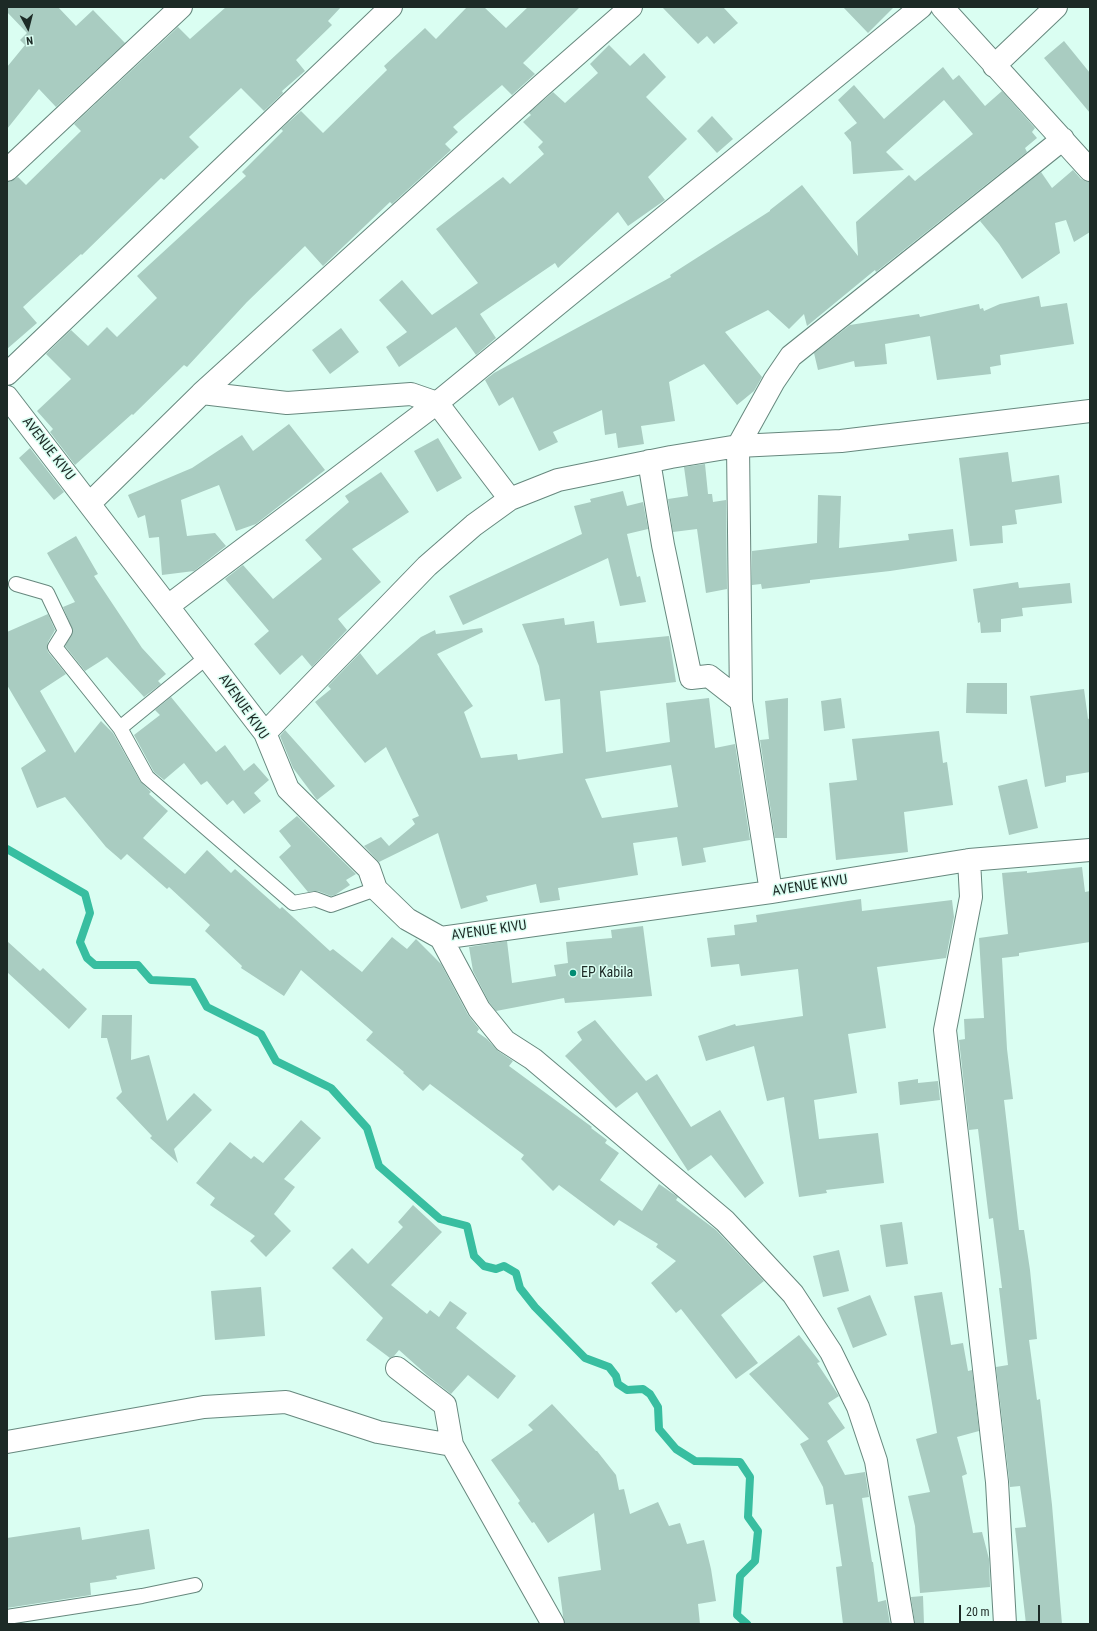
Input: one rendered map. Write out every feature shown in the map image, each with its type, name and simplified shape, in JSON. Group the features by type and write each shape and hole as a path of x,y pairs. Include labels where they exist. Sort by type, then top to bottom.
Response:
{"street":[{"path":"7,170 180,7"},
{"path":"7,374 391,7"},
{"path":"90,504 202,392 541,86 631,7"},
{"path":"168,606 437,404 921,7"},
{"path":"942,7 1090,170"},
{"path":"994,66 1056,7"},
{"path":"771,892 741,701 738,446 774,381 791,356 1063,140"},
{"path":"202,392 287,403 411,394 437,404 510,499"},
{"name":"AVENUE KIVU","path":"7,397 265,733 288,789 370,869 376,889 407,919 441,938 771,892 969,860 1090,850"},
{"path":"265,733 426,566 474,525 510,499 558,480 738,446 841,442 1090,411"},
{"path":"649,462 663,545 691,678 708,676 741,701"},
{"path":"969,860 971,897 945,1030 997,1482 1005,1624"},
{"path":"441,938 479,1008 505,1041 533,1059 725,1221 793,1294 831,1352 858,1407 876,1462 903,1624"},
{"path":"397,1368 445,1405 452,1445 553,1624"},
{"path":"7,1442 204,1408 286,1402 378,1432 452,1445"}],"lane":[{"path":"16,584 47,593 65,631 55,647 120,728 147,777 293,903 315,899 331,905 376,889"},
{"path":"120,728 207,657"},
{"path":"7,1616 142,1596 195,1585"}],"building":[{"path":"7,7 58,7 76,26 93,10 125,43 56,107 39,89 7,129 7,67 25,45 20,40 27,33 7,12"},
{"path":"226,7 341,7 328,21 332,25 296,60 305,71 282,91 283,93 264,111 241,88 189,137 199,147 164,180 161,178 82,255 81,254 23,307 37,323 7,349 7,182 10,182 18,177 26,185 81,131 74,124 178,27 190,39"},
{"path":"467,7 484,7 506,28 528,7 580,7 523,63 535,74 512,95 502,85 453,127 458,132 445,144 451,150 392,204 390,202 323,266 305,246 247,302 187,367 184,365 133,415 132,414 75,465 50,432 53,429 37,411 71,379 46,354 71,330 88,346 107,327 117,337 157,298 137,276 246,176 242,172 283,131 281,129 301,111 323,133 387,70 384,66 425,28 436,39"},
{"path":"662,7 723,7 738,23 714,44 707,36 698,44"},
{"path":"843,7 894,7 868,33"},
{"path":"1064,41 1090,73 1090,113 1044,58"},
{"path":"609,45 630,66 644,53 666,77 646,97 687,139 648,177 665,200 628,226 618,212 558,268 555,263 480,314 496,338 476,355 456,327 399,367 386,347 407,332 379,300 402,280 432,315 478,283 436,229 503,177 510,184 544,154 538,147 543,142 523,122 531,115 529,113 553,92 565,103 598,73 590,64"},
{"path":"943,67 953,80 959,75 985,106 1002,91 1035,128 1032,132 1037,138 1025,148 1027,152 876,272 875,270 807,326 804,314 789,329 768,310 725,332 762,377 754,391 737,405 704,364 669,382 675,421 641,426 644,444 618,448 616,433 605,435 602,410 553,432 558,442 539,451 513,397 499,406 485,380 494,373 671,277 670,275 770,211 802,185 858,256 856,222 909,175 915,181 973,134 944,100 886,152 904,170 853,174 851,142 844,133 857,123 838,100 854,85 884,119"},
{"path":"712,116 733,139 717,153 697,131"},
{"path":"1073,170 1081,179 1090,182 1090,232 1074,242 1066,220 1055,223 1060,253 1022,279 999,244 980,221 1041,172 1052,188"},
{"path":"1039,296 1041,307 1067,303 1074,344 1000,355 1001,365 990,367 991,374 937,380 930,336 885,344 887,364 855,367 854,361 818,370 814,353 850,325 919,314 920,317 979,304 980,309 983,308 984,311 1000,304"},
{"path":"341,328 359,352 330,374 312,350"},
{"path":"289,424 325,470 256,524 236,531 219,485 181,500 187,536 215,533 226,546 194,571 162,575 159,537 149,538 145,515 138,518 128,495 192,468 242,435 253,451"},
{"path":"438,438 462,478 437,492 414,451"},
{"path":"30,448 64,492 54,500 19,458"},
{"path":"1008,452 1012,482 1059,475 1062,503 1015,510 1017,524 1002,526 1003,543 970,546 959,458"},
{"path":"705,464 708,494 712,494 713,502 726,500 727,589 706,593 697,529 673,532 668,499 688,496 684,467"},
{"path":"381,472 409,512 352,549 381,582 338,619 347,630 312,667 302,655 280,675 254,644 269,631 225,579 243,565 273,599 322,559 305,540 349,502 345,496"},
{"path":"623,491 627,506 643,502 648,529 627,534 637,577 640,576 646,602 620,606 608,558 463,625 449,596 582,534 574,506 591,502 590,499"},
{"path":"818,495 841,496 839,548 909,540 908,534 953,529 957,561 890,571 810,580 810,583 762,589 761,584 752,585 752,551 817,543"},
{"path":"76,536 98,574 94,576 142,648 166,674 158,681 161,684 144,697 107,657 85,671 65,646 73,631 63,607 75,602 47,553"},
{"path":"1018,582 1019,588 1070,583 1072,603 1022,608 1023,616 1001,619 1001,632 981,633 973,589"},
{"path":"48,614 55,630 48,642 48,652 66,674 40,691 75,753 101,721 113,733 140,781 151,792 149,794 168,811 143,838 185,874 207,850 231,873 235,869 280,909 282,907 330,951 333,949 362,972 392,937 407,949 416,939 441,964 468,1015 479,1029 477,1032 487,1039 498,1051 513,1061 509,1066 592,1127 591,1128 607,1140 605,1143 619,1153 600,1180 642,1211 659,1184 678,1197 676,1200 716,1230 764,1281 721,1315 758,1363 736,1379 681,1309 676,1313 651,1283 676,1261 656,1247 658,1244 619,1220 614,1226 559,1185 553,1191 521,1159 524,1155 430,1084 423,1091 403,1073 404,1072 366,1040 373,1032 301,970 284,996 241,968 242,966 205,931 210,925 169,887 167,889 127,854 121,860 106,847 65,797 37,808 21,768 46,751 7,685 7,632"},
{"path":"564,618 565,625 594,621 597,643 669,636 676,682 600,691 606,752 670,742 666,703 709,698 715,748 735,744 750,840 703,848 706,862 682,866 677,837 633,843 638,875 558,888 560,900 540,903 536,884 486,896 488,901 461,909 438,833 379,862 364,846 381,837 389,846 415,824 412,819 419,816 386,747 365,763 315,702 331,689 328,686 360,653 377,675 421,637 435,630 436,634 482,628 483,632 437,654 473,706 464,712 481,758 517,754 518,760 563,753 560,699 545,701 539,666 522,624","holes":["671,765 678,807 602,818 585,779"]},
{"path":"967,683 1007,683 1007,714 966,713"},
{"path":"1084,689 1088,719 1090,718 1090,772 1066,776 1066,782 1045,787 1030,696"},
{"path":"171,697 216,752 225,745 244,771 254,763 269,780 254,793 261,801 244,814 233,800 227,805 207,781 201,785 184,763 164,780 154,772 134,735 160,715 155,710"},
{"path":"788,698 787,838 775,838 760,740 769,739 765,701"},
{"path":"841,698 845,728 824,731 821,701"},
{"path":"285,730 335,786 317,800 293,768 280,736"},
{"path":"939,731 943,763 947,762 953,805 904,812 908,852 836,860 829,783 857,780 852,739"},
{"path":"1027,779 1038,828 1009,835 998,786"},
{"path":"297,816 356,874 346,880 350,885 335,895 331,896 318,891 308,892 279,857 291,846 279,831"},
{"path":"1082,867 1085,892 1090,891 1090,942 1019,953 1019,956 1002,958 1007,1049 1013,1099 1004,1100 1019,1230 1024,1230 1030,1270 1037,1339 1029,1340 1037,1400 1040,1399 1052,1505 1062,1624 1026,1624 1015,1528 1026,1527 1020,1486 1010,1487 996,1367 1008,1365 999,1288 1002,1288 993,1218 989,1219 978,1129 969,1130 959,1040 965,1039 964,1019 984,1018 979,938 1008,934 1002,873 1027,871 1027,873"},
{"path":"861,899 862,911 952,900 954,917 946,958 877,967 886,1028 848,1034 857,1093 814,1100 819,1139 878,1133 884,1183 826,1190 827,1193 799,1197 784,1097 767,1101 754,1046 706,1061 698,1036 735,1024 736,1026 803,1016 798,969 741,976 739,964 711,967 707,938 735,935 734,925 757,922 756,915"},
{"path":"643,926 652,996 565,1003 564,998 496,1011 489,1002 473,971 469,947 507,941 512,983 556,976 554,965 568,963 566,942 612,938 611,930"},
{"path":"7,941 40,971 43,968 87,1009 69,1029 7,972"},
{"path":"102,1015 132,1015 131,1060 149,1055 167,1121 194,1093 212,1110 174,1149 178,1163 150,1138 152,1136 116,1098 122,1092 107,1038 101,1038"},
{"path":"595,1020 646,1081 657,1074 691,1127 720,1110 764,1183 745,1198 711,1155 688,1171 637,1092 616,1108 565,1056 582,1040 577,1032"},
{"path":"918,1079 918,1083 938,1081 940,1100 900,1105 898,1082"},
{"path":"301,1120 321,1138 284,1179 295,1187 274,1214 291,1231 266,1257 250,1241 255,1236 210,1205 215,1198 196,1183 230,1142 251,1159 254,1156 263,1163"},
{"path":"413,1205 442,1232 391,1285 427,1314 430,1310 439,1317 450,1301 467,1313 456,1328 516,1376 498,1399 468,1375 451,1394 399,1350 390,1358 366,1340 383,1318 332,1268 352,1248 368,1264 403,1227 398,1222"},
{"path":"902,1222 908,1264 886,1267 880,1225"},
{"path":"839,1250 849,1291 823,1297 813,1256"},
{"path":"261,1287 265,1336 215,1340 211,1291"},
{"path":"942,1292 951,1345 963,1343 968,1371 972,1370 979,1431 957,1437 967,1474 962,1476 973,1533 982,1532 989,1559 990,1587 920,1593 915,1526 908,1496 930,1492 916,1439 937,1433 914,1296"},
{"path":"870,1295 887,1335 853,1348 837,1308"},
{"path":"799,1335 820,1362 817,1363 839,1396 828,1403 845,1428 827,1441 845,1475 865,1472 869,1497 862,1498 878,1602 886,1600 890,1624 843,1624 836,1567 842,1566 833,1504 826,1505 823,1487 800,1444 809,1439 749,1374"},
{"path":"552,1404 597,1451 616,1475 619,1490 624,1489 630,1514 658,1502 669,1526 680,1523 687,1544 704,1540 711,1569 716,1601 698,1604 700,1624 565,1624 558,1577 601,1570 594,1513 548,1543 534,1522 532,1523 518,1503 520,1501 491,1460 533,1430 528,1425"},
{"path":"80,1527 82,1540 149,1529 155,1569 116,1576 117,1579 90,1583 91,1595 7,1608 7,1538"},
{"path":"923,1596 924,1624 915,1624 911,1597"}],"waterway":[{"path":"7,849 85,894 90,913 80,942 87,958 95,965 138,965 151,980 193,982 207,1007 261,1034 276,1061 331,1088 367,1128 379,1166 440,1219 467,1226 474,1256 484,1266 496,1269 504,1266 516,1273 520,1288 535,1307 585,1358 609,1367 616,1376 618,1384 627,1390 643,1389 650,1394 658,1407 659,1429 676,1449 695,1461 740,1462 750,1477 748,1517 758,1531 755,1561 740,1576 737,1615 747,1624"}],"place":[{"name":"EP Kabila","path":"573,973"}]}
